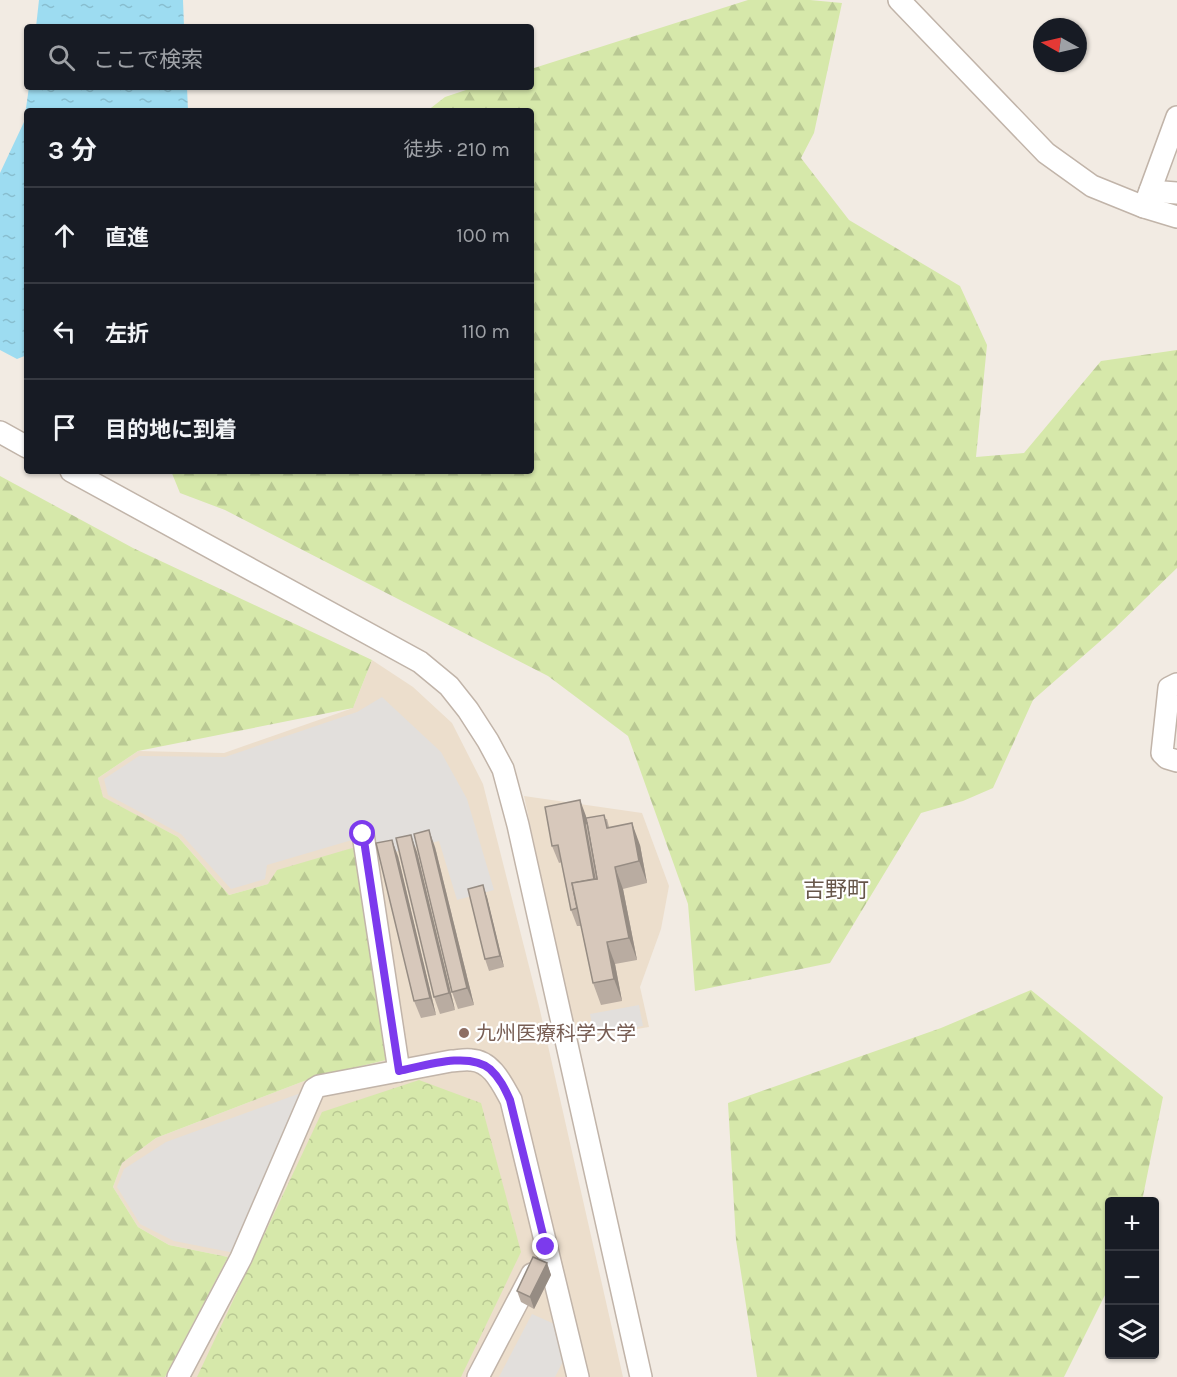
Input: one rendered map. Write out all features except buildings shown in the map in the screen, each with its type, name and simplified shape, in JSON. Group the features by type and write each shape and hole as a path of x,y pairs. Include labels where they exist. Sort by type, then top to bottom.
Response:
{"street":[{"path":"899,0 1046,153 1092,186 1147,199 1177,217"},
{"path":"1147,199 1177,117"},
{"path":"1147,199 1177,193"},
{"path":"0,432 24,445"},
{"path":"76,474 420,662 449,686 473,717 503,769 641,1377"},
{"path":"1177,684 1169,688 1162,753 1167,758 1177,760"},
{"path":"363,834 399,1071"},
{"path":"178,1377 241,1258 314,1089 319,1086 451,1061 472,1060 488,1067 499,1078 510,1100 578,1377"},
{"path":"478,1377 546,1247"}],"shaded area":[{"name":"九州医療科学大学","path":"372,660 413,687 452,723 483,784 539,1006 623,1377 165,1377 228,1257 169,1245 138,1227 113,1187 122,1163 156,1138 312,1078 386,1060 359,846 268,884 229,895 178,837 102,797 98,778 138,751 224,753 353,708"},
{"path":"382,697 441,752 467,799 494,890 457,900 439,841 374,857 369,835 267,865 265,879 231,889 181,834 108,795 104,779 139,756 225,757 357,712"},
{"path":"524,796 642,813 669,886 661,929 640,987 649,1027 576,1039"},
{"path":"639,1005 643,1026 594,1034 590,1014"},
{"path":"309,1090 235,1253 174,1241 140,1224 117,1187 124,1169 166,1142"},
{"path":"532,1314 577,1334 555,1377 499,1377"}],"green space":[{"path":"748,0 810,0 842,3 814,133 801,158 849,220 960,286 987,345 976,457 1024,453 1101,361 1177,350 1177,568 1114,629 1033,700 993,788 963,801 921,813 830,963 695,991 688,904 628,736 548,676 225,510 180,493 172,474 534,474 534,108 431,108 445,97 466,90 534,90 534,68"},
{"path":"0,476 133,548 372,660 353,708 138,751 98,778 103,797 178,837 229,895 268,884 277,870 359,846 386,1060 312,1078 156,1138 122,1163 113,1187 138,1227 169,1245 228,1257 165,1377 0,1377"},
{"path":"1031,990 1163,1097 1143,1197 1105,1197 1105,1295 1064,1377 757,1377 736,1240 728,1103 941,1028"},
{"path":"419,1080 481,1103 521,1252 461,1377 197,1377 322,1112"}],"water":[{"path":"39,0 183,0 184,24 36,24"},
{"path":"29,90 187,90 188,108 26,108"},
{"path":"24,122 24,356 17,359 0,350 0,173"}],"place":[{"name":"九州医療科学大学","path":"464,1033"}],"district":[{"name":"吉野町","path":"836,889"}],"route":[{"path":"363,834 399,1071 451,1061 472,1060 488,1067 499,1078 510,1100 546,1247"}]}
